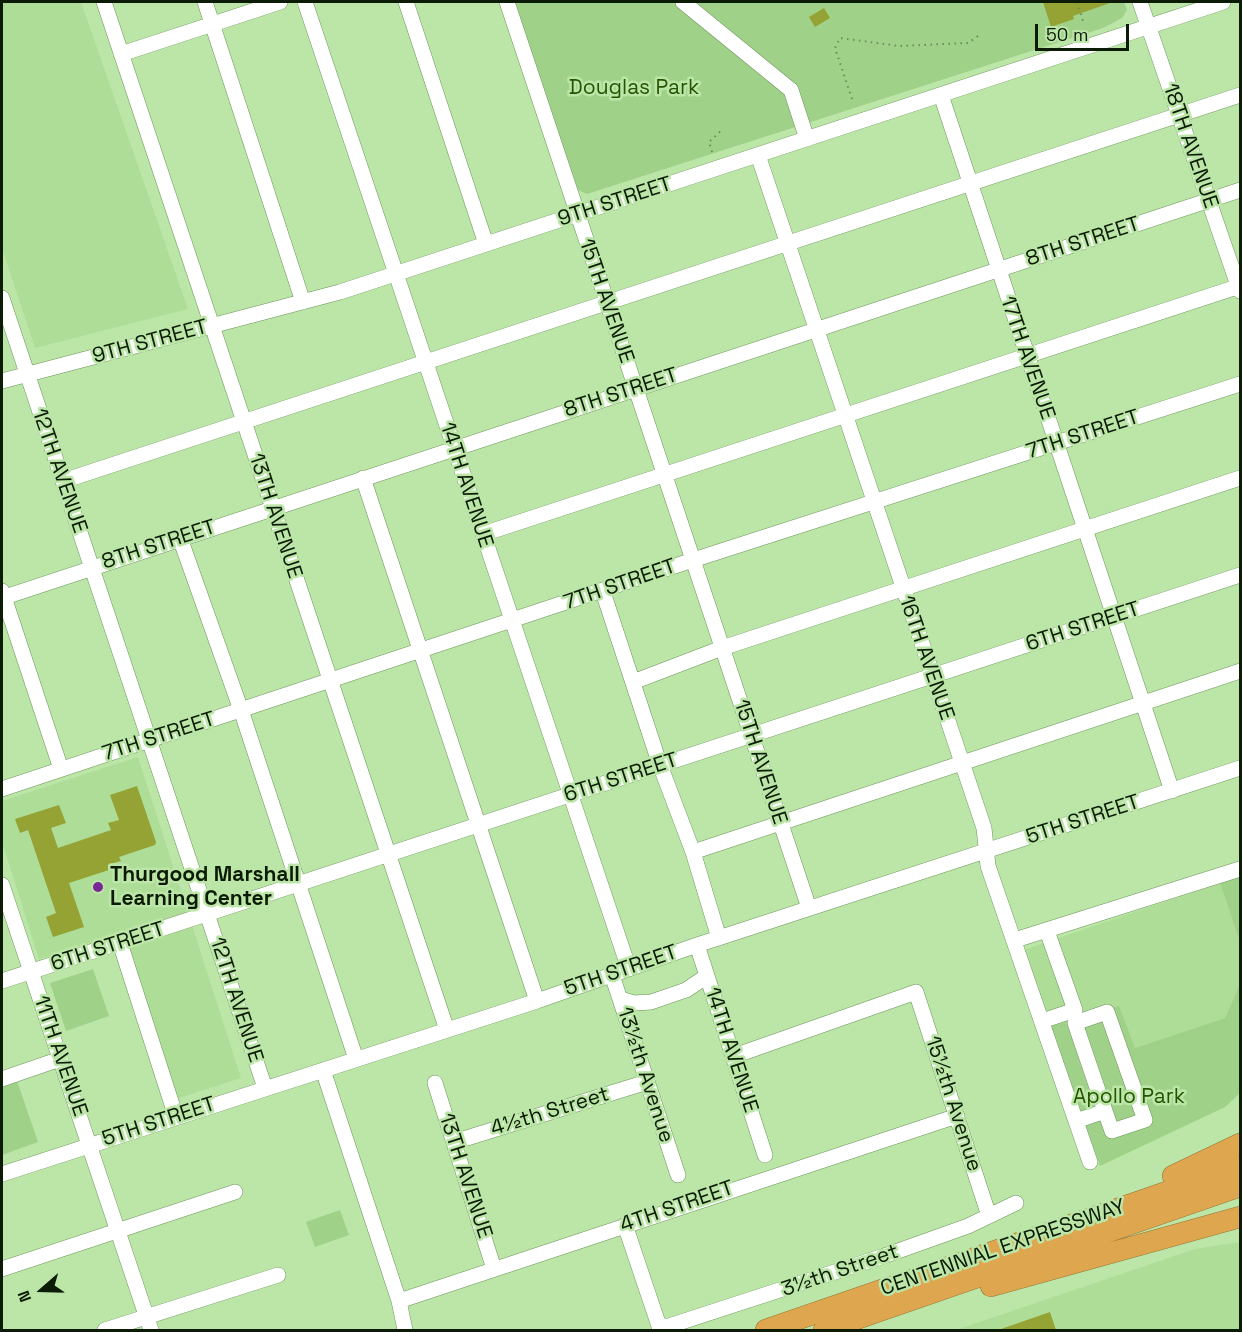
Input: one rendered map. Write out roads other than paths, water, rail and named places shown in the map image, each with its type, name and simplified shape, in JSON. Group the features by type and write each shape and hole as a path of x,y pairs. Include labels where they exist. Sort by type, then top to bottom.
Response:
{"highway":[{"path":"1037,1236 1201,1165 1240,1144"},
{"name":"CENTENNIAL EXPRESSWAY","path":"766,1330 1240,1167"},
{"name":"CENTENNIAL EXPRESSWAY","path":"824,1330 1240,1186"},
{"path":"879,1311 985,1287 1240,1218"}],"street":[{"name":"13TH AVENUE","path":"104,2 447,1030"},
{"path":"205,2 303,302"},
{"path":"121,54 280,2"},
{"name":"14TH AVENUE","path":"305,2 628,969"},
{"path":"406,2 486,244"},
{"name":"15TH AVENUE","path":"507,2 606,305 809,908"},
{"path":"683,2 791,90 807,139"},
{"name":"18TH AVENUE","path":"1140,2 1240,288"},
{"name":"9TH STREET","path":"2,381 303,302 395,274 1223,2"},
{"name":"17TH AVENUE","path":"941,95 1026,357 1172,790"},
{"path":"63,481 606,305 1240,95"},
{"name":"16TH AVENUE","path":"758,155 902,590 984,828 988,866 1090,1162"},
{"name":"8TH STREET","path":"2,595 455,449 1240,190"},
{"path":"483,534 1240,288"},
{"name":"12TH AVENUE","path":"2,298 265,1088"},
{"name":"7TH STREET","path":"2,789 603,592 693,560 1240,384"},
{"path":"363,478 537,1001"},
{"path":"633,682 722,648 1240,478"},
{"path":"180,538 241,710 356,1059"},
{"name":"6TH STREET","path":"2,981 1240,575"},
{"path":"603,592 660,765 693,852 719,938"},
{"path":"2,595 61,769"},
{"path":"693,852 962,765 1240,671"},
{"name":"5TH STREET","path":"2,1174 537,1001 697,945 1240,768"},
{"path":"1015,940 1240,869"},
{"name":"11TH AVENUE","path":"2,886 149,1324"},
{"path":"1041,1021 1075,1010 1047,931"},
{"path":"120,943 176,1117"},
{"name":"14TH AVENUE","path":"697,945 765,1155"},
{"name":"13½th Avenue","path":"612,975 678,1175"},
{"path":"620,999 634,1003 651,1002 686,990 707,976"},
{"name":"15½th Avenue","path":"734,1056 916,992 989,1216"},
{"path":"1107,1012 1145,1120 1112,1131 1105,1111 1075,1023 1107,1012"},
{"path":"2,1079 60,1059"},
{"path":"323,1070 399,1301 405,1330"},
{"name":"4½th Street","path":"454,1142 646,1082"},
{"name":"13TH AVENUE","path":"435,1083 494,1269"},
{"path":"1076,1121 1105,1111"},
{"name":"4TH STREET","path":"399,1301 957,1116"},
{"path":"2,1269 235,1192"},
{"name":"3½th Street","path":"625,1225 659,1326 669,1326 850,1268 989,1216 1016,1203"},
{"path":"105,1330 149,1324 278,1275"}],"place":[{"name":"Thurgood Marshall Learning Center","path":"98,887"}],"park label":[{"name":"Douglas Park","path":"634,88"},
{"name":"Apollo Park","path":"1129,1097"}]}
